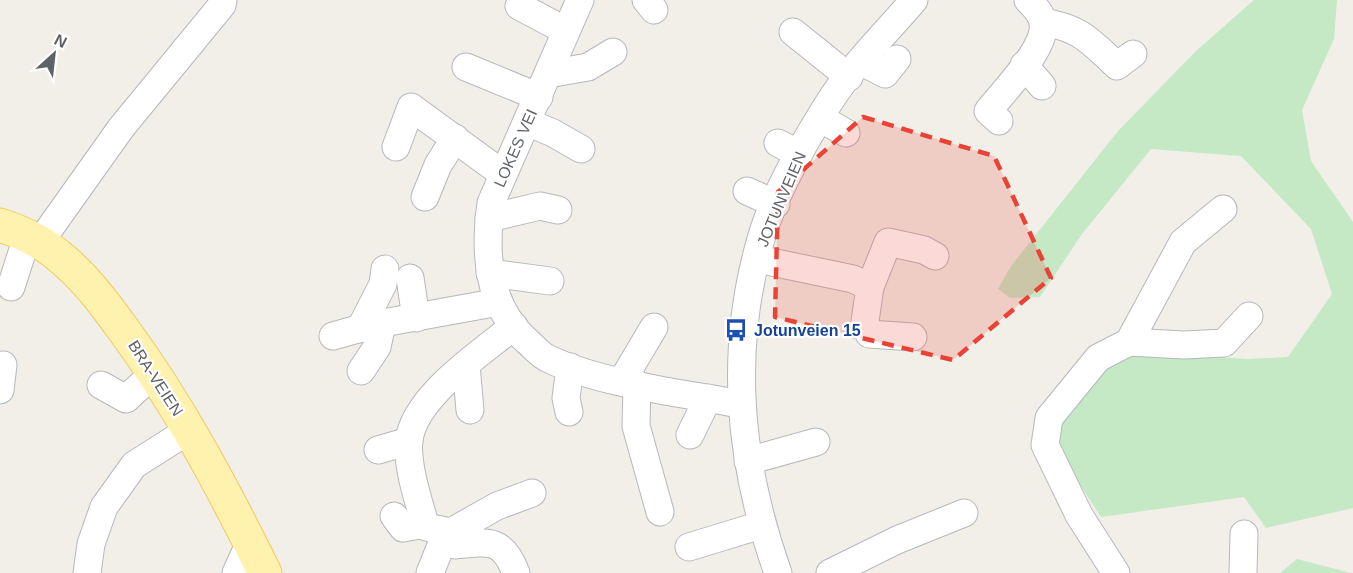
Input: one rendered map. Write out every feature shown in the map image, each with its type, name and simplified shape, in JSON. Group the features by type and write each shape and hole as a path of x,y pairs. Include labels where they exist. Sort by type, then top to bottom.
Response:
{"main road":[{"name":"BRA-VEIEN","path":"22,235 65,261 90,287 154,373 220,481 265,573"}],"street":[{"path":"11,286 22,235 121,129 222,5 223,0"},
{"name":"LOKES VEI","path":"580,0 491,203 486,235 499,302 514,326 547,359 629,382 740,404"},
{"name":"JOTUNVEIEN","path":"770,570 748,460 740,404 745,319 761,238 776,204 789,148 820,118 857,60 914,0"},
{"path":"519,6 567,31"},
{"path":"1037,7 1087,38 1117,66 1133,54"},
{"path":"999,121 988,111 1018,57 1042,38 1037,7"},
{"path":"793,32 885,74 897,59"},
{"path":"466,67 544,86 588,67 613,52"},
{"path":"1018,57 1042,86"},
{"path":"396,147 411,107 503,174"},
{"path":"820,118 846,133"},
{"path":"526,123 553,133 580,149"},
{"path":"424,197 438,165 455,138"},
{"path":"747,191 776,204"},
{"path":"489,218 540,206 558,210"},
{"path":"1129,342 1183,242 1223,209"},
{"path":"913,338 870,344 865,321 870,287 888,242 924,250 935,256"},
{"path":"757,259 853,279 870,287"},
{"path":"492,262 550,281"},
{"path":"361,370 377,347 371,326 383,284 397,273 416,318"},
{"path":"333,336 371,326 499,302"},
{"path":"1116,573 1079,515 1045,445 1049,418 1098,358 1129,342 1184,345 1224,343 1249,316"},
{"path":"430,573 433,530 415,489 409,441 420,412 466,365 514,326"},
{"path":"654,327 629,382 636,426 660,512"},
{"path":"466,365 470,410"},
{"path":"569,412 566,398 570,367"},
{"path":"101,385 126,399 154,373"},
{"path":"690,435 708,398"},
{"path":"87,573 91,544 104,507 134,465 189,430"},
{"path":"378,450 409,441"},
{"path":"748,460 816,442"},
{"path":"394,516 403,528 451,532 497,506 532,493"},
{"path":"830,573 897,540 964,513"},
{"path":"689,547 761,525"},
{"path":"433,530 455,545 487,541 509,554 516,573"},
{"path":"1243,573 1244,534"},
{"path":"236,573 250,542"}],"highlighted area":[{"path":"863,117 994,156 1051,278 953,360 775,317 778,192"}],"green space":[{"path":"1254,0 1337,0 1334,39 1302,110 1311,161 1353,222 1353,508 1266,528 1244,497 1101,517 1077,480 1059,441 1064,416 1096,374 1143,352 1247,359 1288,357 1332,294 1311,229 1241,156 1151,149 1082,234 1040,297 1010,298 998,289 1011,266 1118,131 1196,51"},
{"path":"1297,559 1351,573 1280,573"}],"place":[{"name":"Jotunveien 15","path":"736,330"}]}
